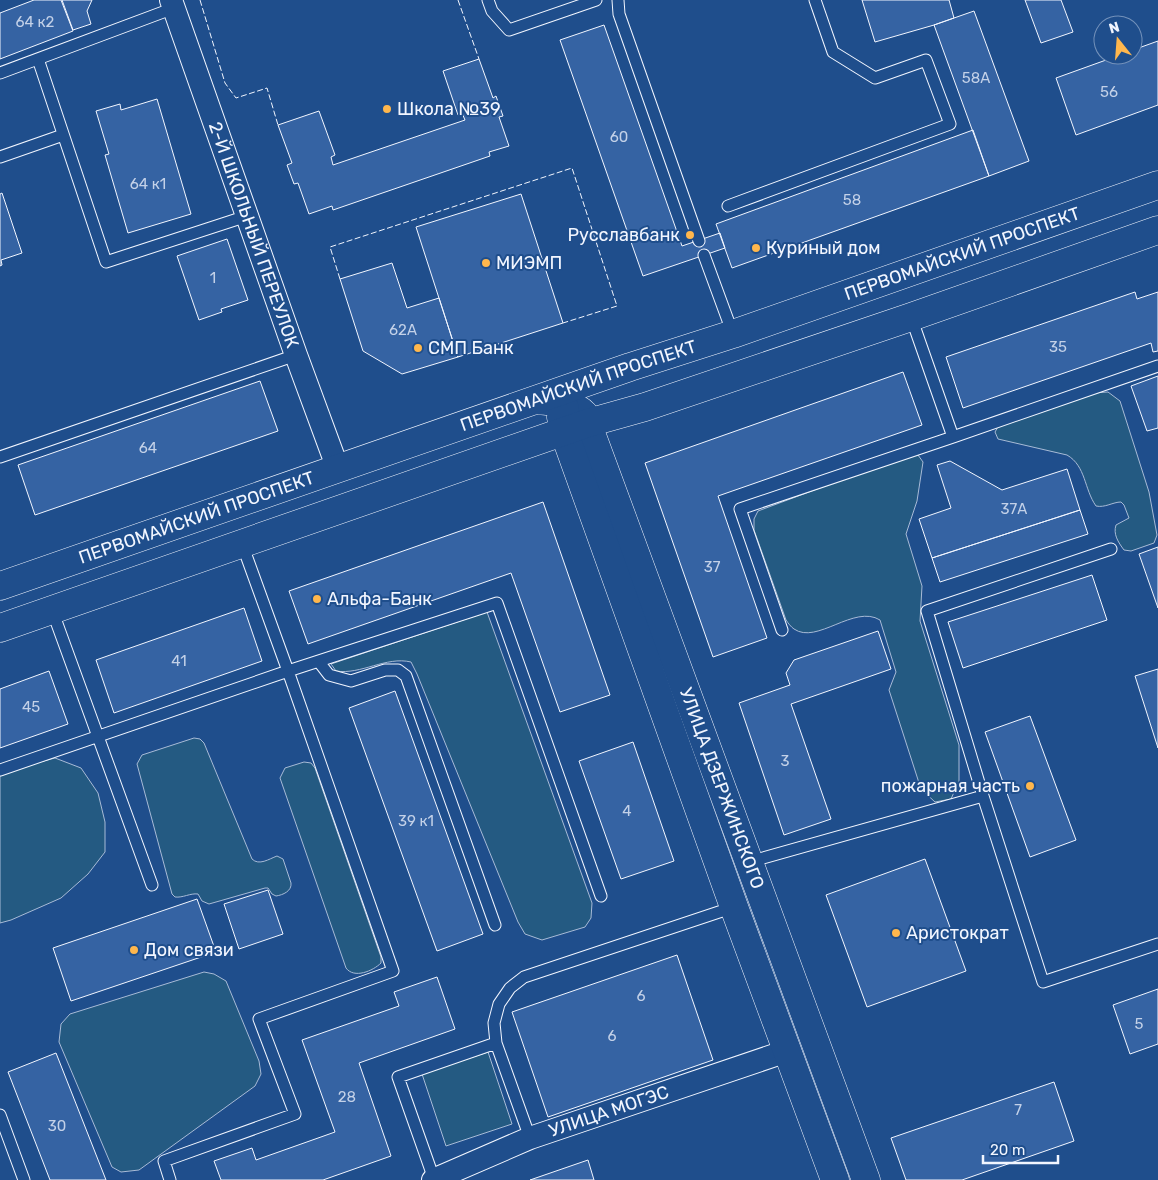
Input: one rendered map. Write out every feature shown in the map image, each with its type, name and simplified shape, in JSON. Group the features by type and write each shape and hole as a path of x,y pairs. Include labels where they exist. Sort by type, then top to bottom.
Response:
{"main road":[{"name":"ПЕРВОМАЙСКИЙ ПРОСПЕКТ","path":"0,586 733,334 1158,185"},
{"path":"0,628 576,428 645,407 911,318 1158,230"},
{"path":"537,400 568,405 592,381"},
{"name":"УЛИЦА ДЗЕРЖИНСКОГО","path":"568,405 582,411 576,428 734,907 835,1180"},
{"name":"УЛИЦА ДЗЕРЖИНСКОГО","path":"576,428 749,862 866,1180"}],"street":[{"name":"2-Й ШКОЛЬНЫЙ ПЕРЕУЛОК","path":"172,4 338,469"},
{"name":"УЛИЦА МОГЭС","path":"433,1180 530,1138 787,1051"}],"lane":[{"path":"488,0 492,11 509,30 596,0"},
{"path":"618,0 618,14 699,241"},
{"path":"728,206 950,124 926,60 875,78 833,52 815,0"},
{"path":"0,73 172,4"},
{"path":"38,59 106,262 247,216"},
{"path":"0,157 64,135"},
{"path":"704,255 733,334"},
{"path":"911,318 953,437"},
{"path":"0,457 296,355"},
{"path":"782,630 740,509 1158,366"},
{"path":"170,1180 164,1161 295,1114 259,1019 393,971 242,544"},
{"path":"1111,549 927,611 983,796 1043,982 1158,944"},
{"path":"0,770 288,671 497,604 601,896"},
{"path":"52,610 152,885"},
{"path":"319,662 329,675 352,681 385,670 398,670 406,676 495,925"},
{"path":"749,862 983,796"},
{"path":"530,1138 496,1043 494,1023 499,1004 510,988 524,977 734,907"},
{"path":"433,1180 398,1077 496,1043"},
{"path":"0,1115 24,1180"}],"shaded area":[{"path":"1108,392 1120,401 1149,492 1157,535 1154,543 1131,551 1124,550 1115,532 1116,525 1129,518 1124,505 1121,502 1096,506 1078,465 1073,460 1067,455 998,439 995,432 999,425 1092,393"},
{"path":"908,455 918,455 923,462 917,501 906,534 922,586 920,621 959,745 959,781 951,799 935,802 921,789 889,690 896,672 880,620 870,616 859,617 813,632 803,633 794,629 786,620 754,530 754,519 758,511"},
{"path":"487,612 592,903 591,918 585,927 542,940 525,934 518,922 411,662 392,661 345,672 336,671 331,664"},
{"path":"194,738 200,739 204,743 252,859 261,862 277,856 283,859 291,883 289,890 284,894 276,896 268,888 265,888 209,904 202,901 198,894 175,897 172,894 137,764 142,755"},
{"path":"55,758 81,768 98,793 105,822 105,852 88,874 61,898 0,923 0,776"},
{"path":"304,762 311,763 315,768 381,957 381,963 364,973 354,973 346,968 280,778 285,768"},
{"path":"204,972 214,974 226,981 259,1061 261,1074 255,1086 139,1170 121,1172 112,1167 59,1042 61,1024 70,1014"},
{"path":"488,1052 512,1124 446,1146 422,1074"}],"building":[{"path":"34,0 61,0 73,31 0,59 0,13"},
{"path":"62,0 92,0 87,11 91,24 73,30"},
{"path":"862,0 949,0 954,18 875,42"},
{"path":"1025,0 1061,0 1073,32 1041,43"},
{"path":"974,11 1029,161 989,176 934,25"},
{"path":"604,25 682,246 720,233 725,248 643,276 560,40"},
{"path":"1158,41 1158,105 1076,135 1056,78 1093,65 1143,65 1143,46"},
{"name":"Школа №39","path":"479,59 493,98 496,96 503,116 499,117 509,146 489,152 490,156 333,210 332,206 309,214 298,183 294,184 287,165 292,163 278,125 319,111 335,155 331,157 333,165 465,120 462,113 458,115 443,71"},
{"path":"157,99 191,214 128,233 105,155 109,154 96,111 120,104 121,110"},
{"path":"973,130 989,176 732,268 716,224"},
{"path":"2,193 22,253 1,260 2,265 0,266 0,194"},
{"name":"МИЭМП","path":"521,194 563,323 458,357 416,227"},
{"path":"227,239 248,300 221,309 222,312 199,320 177,256"},
{"path":"392,263 407,308 439,298 458,357 402,374 363,351 340,279"},
{"path":"1135,292 1137,299 1158,292 1158,351 1153,352 1151,343 963,408 946,357"},
{"path":"903,372 922,425 718,496 767,638 713,657 645,463"},
{"path":"1158,376 1158,428 1147,431 1131,386"},
{"path":"260,381 278,431 35,515 18,465"},
{"path":"950,461 1002,490 1067,469 1080,510 932,558 919,519 951,508 937,465"},
{"path":"543,502 610,695 560,712 511,573 308,644 289,591"},
{"path":"1080,510 1088,534 940,582 932,558"},
{"path":"1158,547 1158,608 1139,554"},
{"path":"1092,575 1107,620 963,668 948,622"},
{"path":"244,608 262,661 114,713 96,660"},
{"path":"878,631 891,669 791,704 831,819 784,835 739,703 790,685 786,673 794,660"},
{"path":"1158,669 1158,748 1135,676"},
{"path":"49,671 68,724 0,748 0,689"},
{"path":"395,691 483,934 437,951 349,708"},
{"name":"пожарная часть","path":"1030,716 1076,840 1030,857 985,732"},
{"path":"633,742 674,861 621,879 579,761"},
{"name":"Аристократ","path":"925,859 966,971 867,1007 826,895"},
{"path":"268,890 283,934 239,949 224,904"},
{"name":"Дом связи","path":"197,899 216,952 71,1001 53,948"},
{"path":"677,955 713,1060 548,1117 512,1012"},
{"path":"437,977 455,1029 359,1063 391,1156 323,1180 221,1180 214,1161 252,1148 256,1160 335,1132 302,1040 399,1006 394,992"},
{"path":"1158,989 1158,1044 1130,1054 1113,1005"},
{"path":"56,1053 106,1180 50,1180 8,1072"},
{"path":"1054,1082 1074,1141 962,1180 906,1180 891,1138"},
{"path":"588,1160 594,1180 530,1180"}],"fence":[{"path":"200,0 225,83 236,98 267,88 278,125"},
{"path":"458,0 479,59"},
{"path":"340,279 330,247 572,168 617,306 563,323"}],"place":[{"name":"Школа №39","path":"387,109"},
{"name":"Русславбанк","path":"690,235"},
{"name":"Куриный дом","path":"756,248"},
{"name":"МИЭМП","path":"486,263"},
{"name":"СМП Банк","path":"418,348"},
{"name":"Альфа-Банк","path":"317,599"},
{"name":"пожарная часть","path":"1030,786"},
{"name":"Аристократ","path":"896,933"},
{"name":"Дом связи","path":"134,950"}]}
